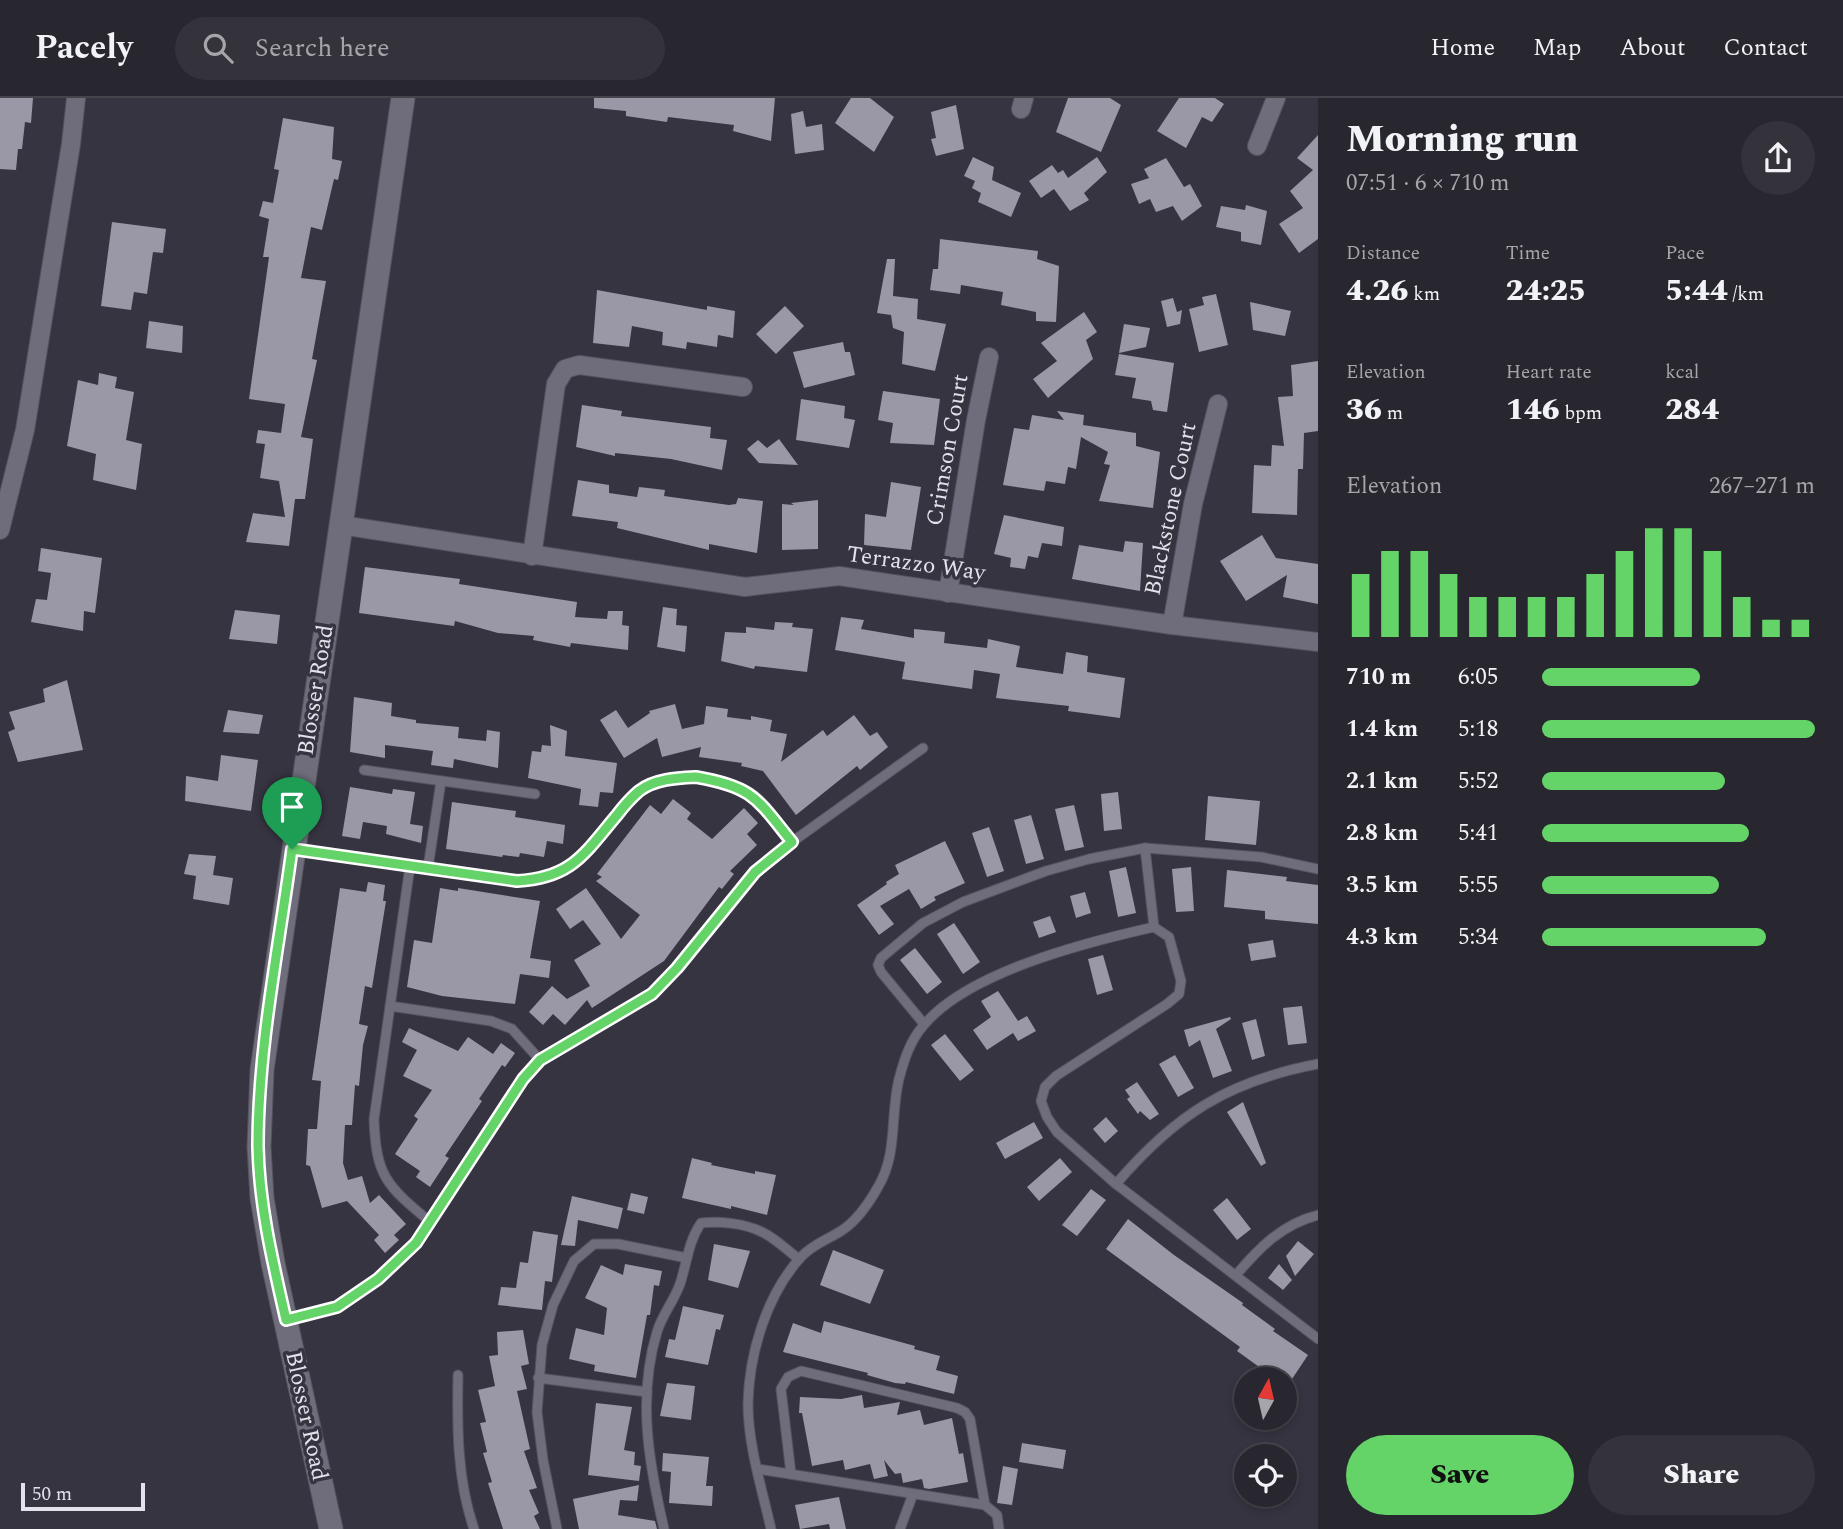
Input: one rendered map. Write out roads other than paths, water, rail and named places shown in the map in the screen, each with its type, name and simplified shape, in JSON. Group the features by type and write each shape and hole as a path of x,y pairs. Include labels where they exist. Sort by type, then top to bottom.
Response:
{"street":[{"path":"0,530 27,418 76,98"},
{"name":"Blosser Road","path":"331,1529 262,1198 258,1147 262,1070 292,849 403,98"},
{"path":"1257,146 1276,98"},
{"name":"Crimson Court","path":"948,593 989,357"},
{"path":"532,556 556,383 565,369 579,365 743,387"},
{"name":"Blackstone Court","path":"1172,625 1193,504 1218,404"},
{"name":"Terrazzo Way","path":"341,524 532,556 745,587 839,576 1172,625 1318,642"}],"lane":[{"path":"286,1320 337,1307 378,1279 416,1243 523,1079 540,1060 652,994 677,968 755,872 792,842 923,748"},
{"path":"364,770 535,794"},
{"path":"292,849 517,881 541,880 562,872 580,858 640,790 666,779 696,777 727,783 756,797 792,842"},
{"path":"428,868 441,781"},
{"path":"924,1024 881,972 878,965 881,958 923,923 963,902 1007,884 1089,859 1145,848 1261,857 1318,869"},
{"path":"1145,848 1154,927"},
{"path":"410,866 374,1119 375,1152 385,1179 405,1201 429,1221"},
{"path":"771,1529 748,1405 755,1350 774,1296 811,1246 842,1231 860,1215 882,1181 888,1167 899,1081 912,1040 924,1024 970,989 1002,973 1060,952 1154,927 1169,937 1181,981 1178,994 1167,1004 1056,1076 1045,1087 1041,1101 1046,1117 1057,1132 1116,1184 1318,1339"},
{"path":"390,1006 491,1021 512,1030 540,1060"},
{"path":"1116,1184 1144,1152 1207,1102 1242,1084 1281,1071 1318,1064"},
{"path":"1236,1275 1280,1230 1318,1215"},
{"path":"664,1529 646,1442 650,1361 658,1329 680,1285 693,1235 701,1223 715,1221 762,1232 799,1259"},
{"path":"556,1529 537,1412 538,1378 542,1345 553,1305 574,1261 594,1244 618,1244 687,1258"},
{"path":"792,1474 781,1389 788,1377 801,1371 965,1412 970,1419 985,1505"},
{"path":"458,1375 457,1434 469,1513 474,1529"},
{"path":"538,1378 647,1392"},
{"path":"758,1469 985,1505 997,1514 999,1529"},
{"path":"900,1529 913,1494"}]}
